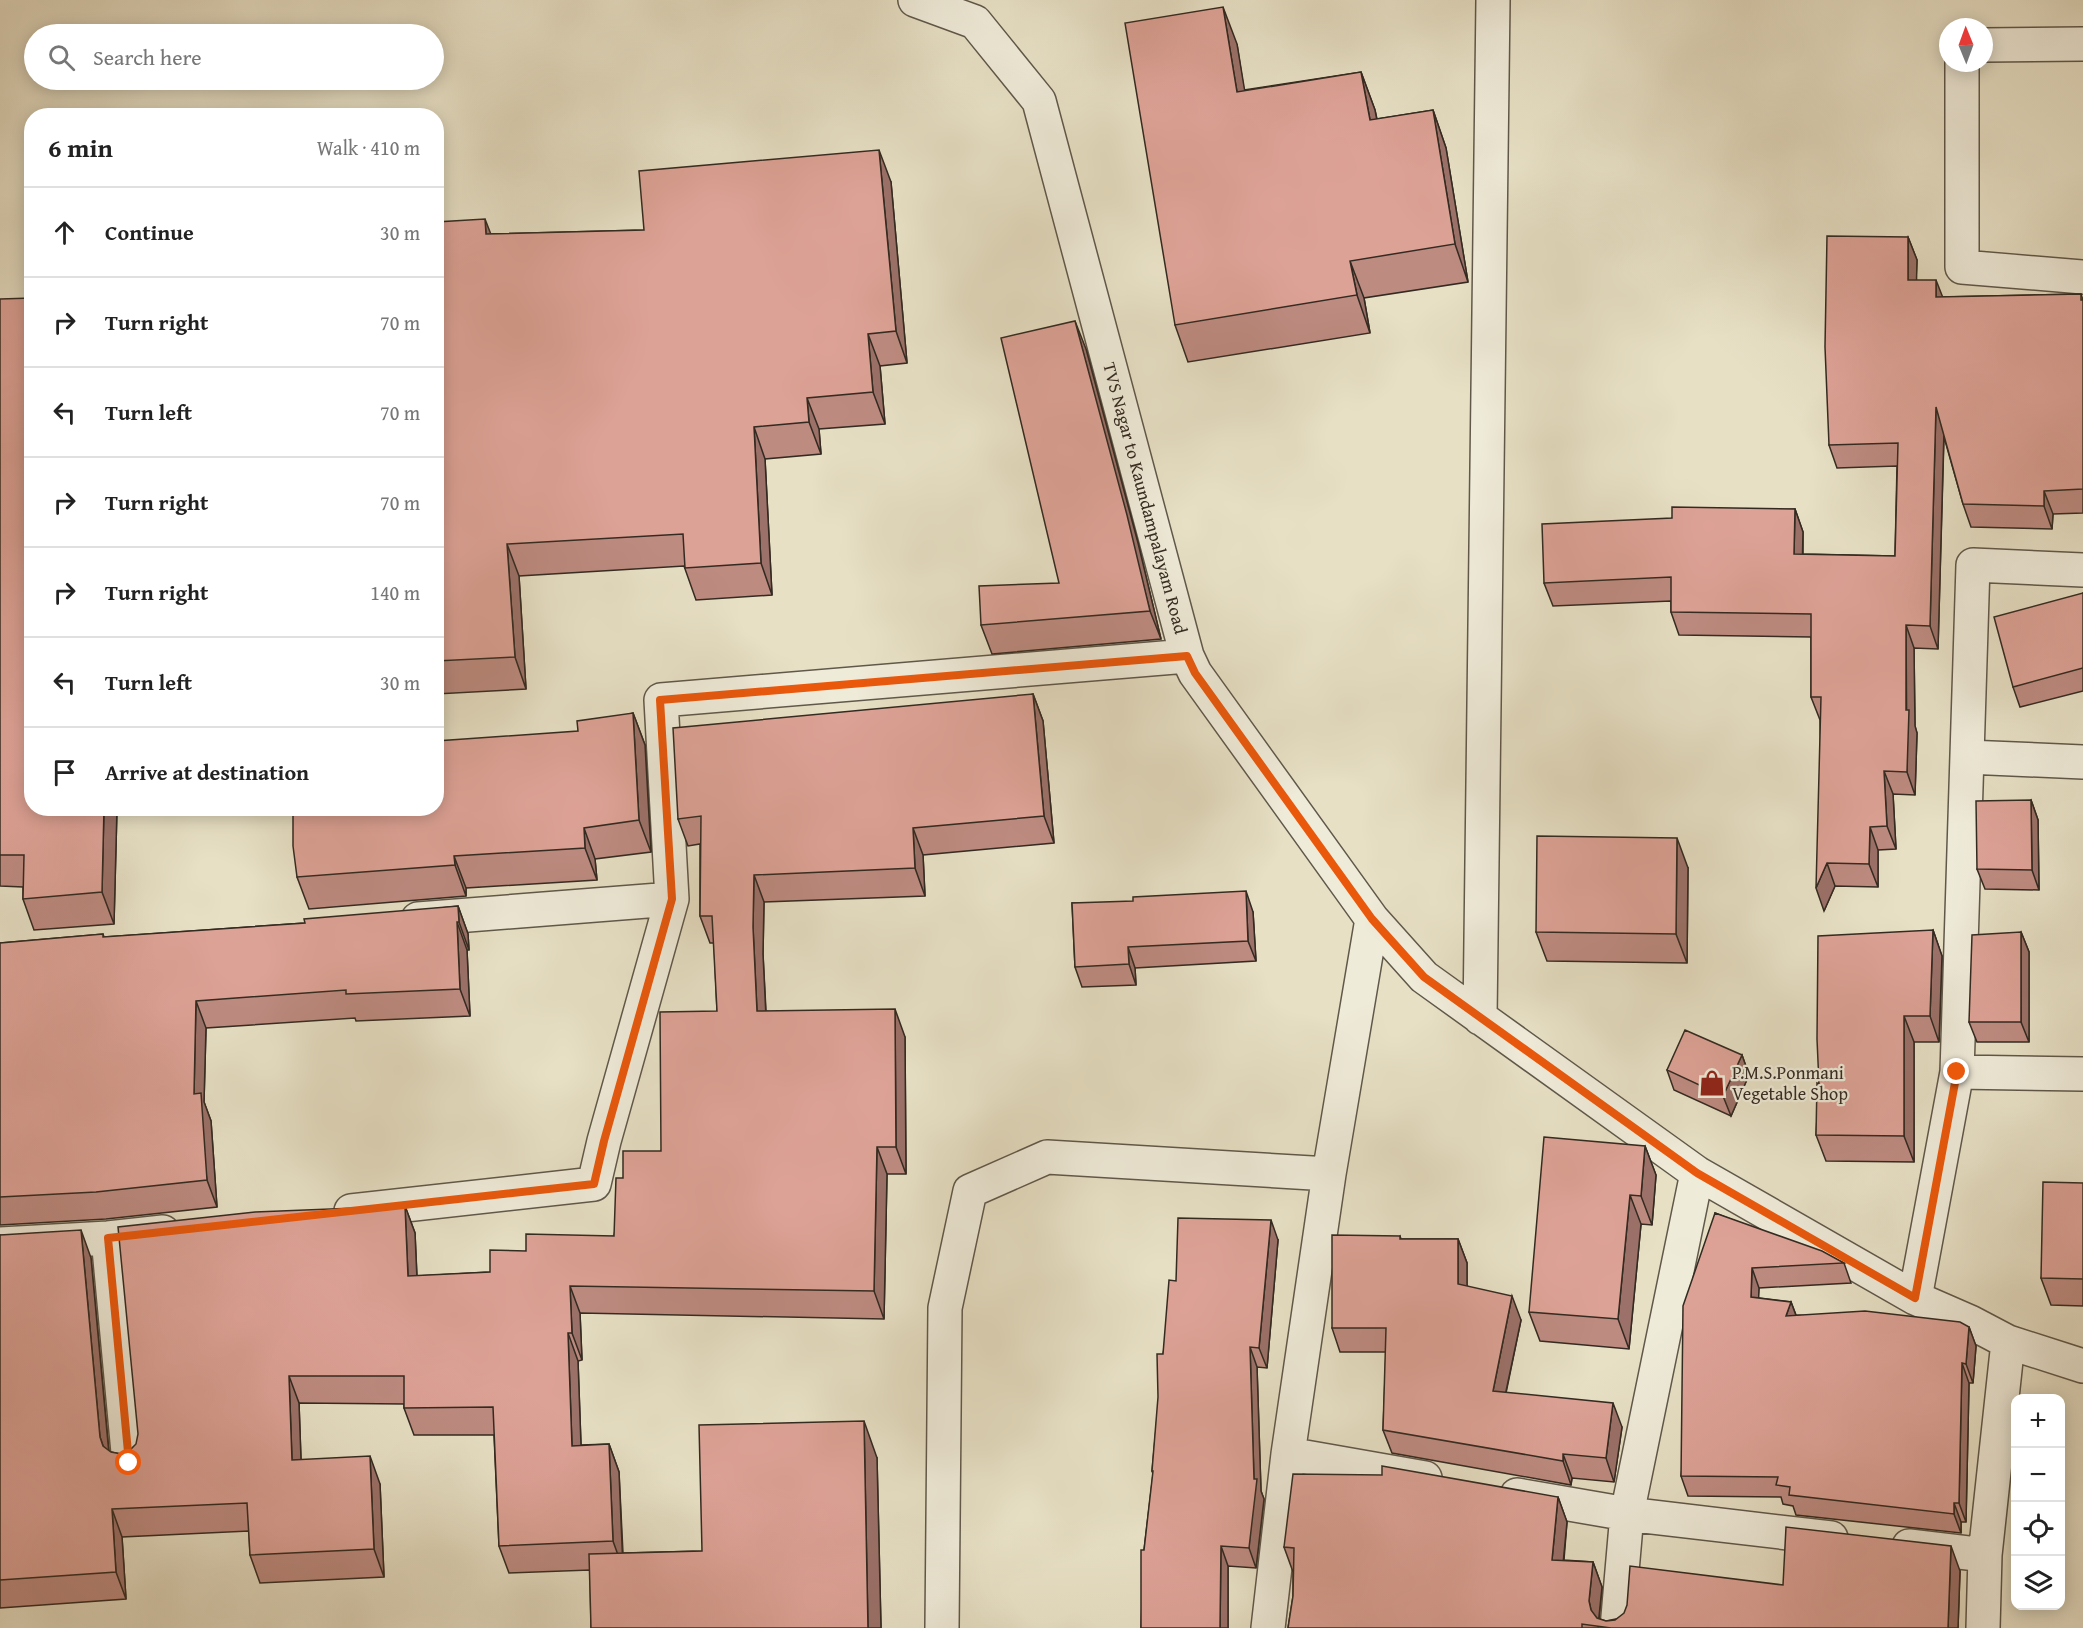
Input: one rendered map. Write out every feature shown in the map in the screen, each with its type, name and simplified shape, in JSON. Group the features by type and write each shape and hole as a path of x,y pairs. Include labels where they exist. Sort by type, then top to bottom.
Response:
{"street":[{"name":"TVS Nagar to Kaundampalayam Road","path":"915,0 975,11 1039,101 1187,656 1195,673 1372,919 1424,977 1697,1173 1915,1298 1970,1322 2008,1342 2083,1366"},
{"path":"1480,1018 1493,0"},
{"path":"1993,45 2083,44"},
{"path":"1962,72 1962,267 2083,277"},
{"path":"1915,1298 1957,1072 1973,566 2083,570"},
{"path":"321,1214 594,1184 672,899 660,700 1187,656"},
{"path":"1967,757 2083,762"},
{"path":"389,921 672,899"},
{"path":"1268,1628 1288,1454 1329,1174 1372,919"},
{"path":"1957,1072 2083,1074"},
{"path":"942,1628 945,1308 970,1191 1047,1157 1329,1174"},
{"path":"1617,1628 1627,1514 1697,1173"},
{"path":"0,1244 108,1238 191,1229"},
{"path":"108,1238 129,1463"},
{"path":"1983,1628 1985,1555 2008,1342"},
{"path":"1288,1454 1451,1483"},
{"path":"1486,1489 1627,1514 1985,1555"}],"building":[{"path":"1223,7 1237,92 1361,72 1370,120 1433,110 1455,244 1350,261 1357,295 1175,325 1125,23"},
{"path":"879,150 896,331 868,334 873,392 807,398 809,422 754,427 761,563 685,568 683,534 507,544 515,657 444,661 444,222 485,219 486,234 644,230 639,171"},
{"path":"1827,236 1908,237 1908,280 1936,280 1936,297 2081,294 2081,300 2083,300 2083,489 2044,491 2044,506 1963,504 1936,407 1930,626 1906,625 1906,710 1909,710 1907,772 1884,771 1887,826 1870,827 1869,864 1827,863 1816,888 1821,697 1811,697 1811,614 1671,612 1671,577 1544,583 1542,524 1672,518 1672,507 1795,509 1794,554 1895,556 1898,443 1829,445 1825,347"},
{"path":"24,298 24,816 104,816 102,892 23,899 24,855 0,855 0,299"},
{"path":"1075,321 1150,611 981,625 979,586 1059,583 1001,338"},
{"path":"2083,593 2083,668 2013,687 1994,617"},
{"path":"1033,694 1044,816 913,828 915,868 754,875 753,927 757,1011 895,1009 896,1147 877,1147 874,1291 570,1286 572,1333 568,1333 572,1446 609,1444 613,1541 499,1546 493,1407 404,1408 404,1376 289,1376 292,1460 370,1456 374,1549 250,1555 247,1503 112,1509 116,1572 0,1580 0,1235 81,1230 100,1437 103,1446 111,1452 121,1454 136,1444 138,1434 118,1227 255,1212 405,1206 408,1276 490,1272 490,1250 526,1251 526,1234 614,1236 616,1178 623,1178 623,1151 661,1151 660,1012 717,1011 712,916 700,916 701,816 678,819 673,728"},
{"path":"633,713 639,820 584,828 585,848 454,856 455,865 297,877 293,846 293,816 444,816 444,740 578,731 577,721"},
{"path":"2031,800 2032,870 1977,869 1976,801"},
{"path":"1537,836 1677,838 1676,934 1536,932"},
{"path":"1246,891 1248,941 1128,947 1129,964 1075,967 1072,903 1133,901 1133,897"},
{"path":"458,906 460,989 346,994 346,990 196,1001 194,1094 201,1093 207,1180 96,1192 0,1197 0,943 103,934 103,937 305,923 304,919"},
{"path":"1933,930 1930,1016 1904,1016 1904,1136 1816,1135 1817,1083 1819,1084 1818,936"},
{"path":"2021,932 2021,1022 1969,1022 1972,935"},
{"path":"1685,1030 1742,1055 1723,1096 1667,1070"},
{"path":"1544,1137 1645,1146 1641,1196 1630,1195 1618,1319 1529,1312"},
{"path":"2043,1182 2083,1183 2083,1279 2041,1278"},
{"path":"1715,1213 1822,1251 1844,1263 1752,1268 1751,1297 1791,1302 1786,1316 1865,1311 1960,1322 1969,1327 1966,1364 1962,1363 1959,1503 1954,1503 1954,1514 1789,1495 1790,1487 1776,1485 1778,1477 1681,1476 1683,1306"},
{"path":"1178,1218 1271,1220 1259,1348 1250,1347 1254,1479 1257,1479 1249,1548 1221,1546 1220,1628 1141,1628 1141,1550 1144,1550 1153,1471 1158,1397 1157,1354 1163,1354 1169,1280 1176,1281"},
{"path":"1332,1235 1400,1236 1400,1239 1458,1239 1458,1284 1512,1296 1493,1391 1613,1403 1606,1458 1563,1454 1563,1461 1383,1430 1386,1328 1332,1328"},
{"path":"864,1421 868,1628 591,1628 589,1554 702,1551 699,1425"},
{"path":"1382,1466 1558,1497 1552,1560 1593,1562 1589,1601 1591,1610 1597,1618 1606,1621 1615,1620 1624,1613 1627,1605 1630,1566 1783,1585 1786,1527 1951,1546 1948,1628 1611,1628 1582,1624 1582,1628 1288,1628 1293,1596 1294,1548 1284,1547 1293,1474 1382,1475"}],"place":[{"name":"P.M.S.Ponmani Vegetable Shop","path":"1712,1083"}],"route":[{"path":"129,1463 108,1238 594,1184 672,899 660,700 1187,656 1195,673 1372,919 1424,977 1697,1173 1915,1298 1957,1072"}]}
